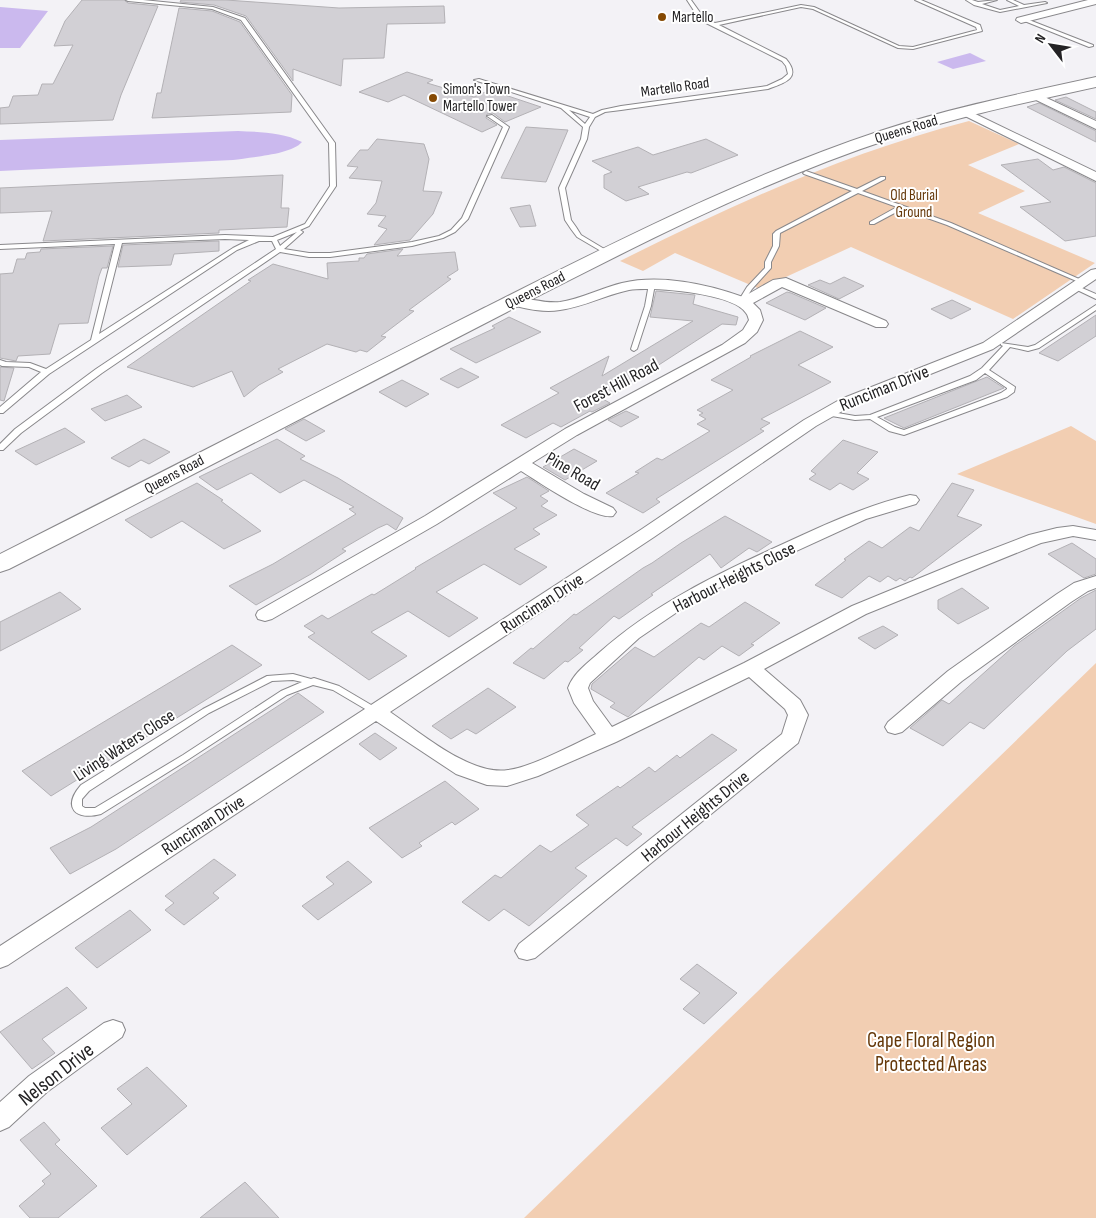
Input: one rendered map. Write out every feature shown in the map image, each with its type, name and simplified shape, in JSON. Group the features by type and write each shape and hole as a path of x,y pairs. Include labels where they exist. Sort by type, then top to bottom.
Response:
{"main road":[{"name":"Queens Road","path":"0,564 512,301 697,211 833,154 894,132 965,112 1096,82"}],"street":[{"path":"1023,20 1096,1"},
{"path":"1036,96 1096,125"},
{"path":"965,112 1096,177"},
{"name":"Runciman Drive","path":"0,958 648,533 826,413 847,402 970,354 1002,344 1085,281"},
{"path":"512,301 542,306 561,306 620,288 652,284 728,295 744,301 778,283 786,282 881,324"},
{"name":"Forest Hill Road","path":"265,615 431,520 571,432 739,340 750,332 756,321 756,314 744,301"},
{"name":"Pine Road","path":"520,463 578,498 607,512"},
{"name":"Harbour Heights Close","path":"609,737 584,703 578,688 581,680 632,634 682,600 729,575 860,515 910,500"},
{"path":"375,711 463,769 487,777 507,778 531,771 609,737 750,668 859,610 1035,539 1073,531 1096,536"},
{"path":"895,727 955,676 1081,587 1096,582"},
{"name":"Harbour Heights Drive","path":"527,951 791,738 798,715 792,705 750,668"},
{"name":"Nelson Drive","path":"0,1119 38,1084 113,1030"}],"lane":[{"path":"0,448 18,431 99,371 279,250 307,226 333,186 332,143 242,20 213,8 128,0"},
{"name":"Martello Road","path":"593,116 604,111 621,108 768,87 789,76 792,71 791,66 784,60 702,19 689,0"},
{"path":"714,25 801,6 814,8 898,47 913,48 980,31 978,26 917,0"},
{"path":"968,0 994,10 1045,3"},
{"path":"976,4 995,0"},
{"path":"1009,0 1025,7"},
{"path":"1023,20 1091,46"},
{"path":"477,80 593,116 586,127 584,139 562,188 563,198 568,220 579,236 608,253"},
{"path":"559,105 586,127"},
{"path":"279,250 310,255 330,255 412,244 441,237 452,231 465,219 506,127 490,116"},
{"path":"806,172 949,224 1085,281 1096,298"},
{"path":"744,301 749,288 768,268 768,262 776,246 776,233 883,178"},
{"path":"872,223 902,207"},
{"path":"0,248 225,237 274,239 307,226"},
{"path":"0,410 46,372 235,249 258,239"},
{"path":"274,239 279,250"},
{"path":"94,341 118,242"},
{"path":"634,349 648,306 652,284"},
{"path":"826,413 855,418 871,417 973,378 985,370 1002,344 1028,349 1038,347 1096,307"},
{"path":"0,362 30,365 46,372"},
{"path":"871,417 892,430 904,432 1011,390 1011,387 985,370"},
{"name":"Living Waters Close","path":"314,681 284,694 97,812 82,811 77,806 77,795 85,788 206,712 270,678 293,677 314,681 336,688 375,711"}],"green space":[{"name":"Old Burial Ground","path":"969,121 1019,144 968,165 1025,191 978,213 1095,263 1013,319 851,247 760,289 675,253 643,271 620,261 748,200 835,164 879,148"},
{"path":"1071,426 1096,441 1096,524 957,474"},
{"name":"Cape Floral Region Protected Areas","path":"1096,663 1096,1218 524,1218"}],"shaded area":[{"path":"0,7 48,11 20,48 0,48"},
{"path":"970,53 986,61 953,69 937,62"},
{"path":"238,131 279,134 302,142 280,153 233,160 0,171 0,140"}],"building":[{"path":"82,0 124,0 128,3 158,6 121,95 113,120 0,124 0,108 9,107 13,96 38,95 42,84 53,84 73,45 54,46 65,21"},
{"path":"181,0 226,0 339,8 444,6 445,23 387,24 384,58 343,59 341,86 293,69 293,81 246,16 214,5 180,2"},
{"path":"179,8 212,11 240,22 292,95 291,112 152,118 157,93 161,93"},
{"path":"407,72 433,80 427,83 474,97 490,90 541,107 505,122 493,113 487,114 486,118 497,125 482,132 404,95 388,102 359,92"},
{"path":"1066,97 1096,112 1096,119 1055,100"},
{"path":"1039,103 1096,131 1096,142 1027,107"},
{"path":"526,127 568,130 546,182 501,178"},
{"path":"377,139 424,144 429,159 423,191 442,192 433,214 410,240 374,245 387,229 378,226 386,216 367,214 376,203 382,181 349,178 358,167 347,166 360,150 368,150"},
{"path":"706,139 738,155 691,173 687,172 638,187 649,194 626,201 604,188 604,175 612,172 592,161 638,147 653,155"},
{"path":"1038,159 1053,170 1064,167 1096,183 1096,236 1065,241 1020,207 1051,202 1001,165"},
{"path":"283,175 281,208 289,208 287,227 219,230 219,233 43,241 52,211 0,213 0,188"},
{"path":"530,205 536,226 520,227 510,208"},
{"path":"219,241 219,251 174,254 171,265 118,267 123,245"},
{"path":"113,246 107,268 102,268 99,276 88,323 59,324 50,354 18,356 16,361 0,358 0,274 13,273 17,259 25,259 27,253 40,252 41,249"},
{"path":"403,249 397,256 455,252 458,270 447,277 451,279 409,310 414,311 381,336 386,337 367,352 360,350 356,352 327,344 278,369 283,372 259,385 244,397 232,371 193,387 127,367 273,264 328,279 327,263 359,261 359,258 364,258 367,254"},
{"path":"844,277 864,286 839,299 808,285 820,280 830,284"},
{"path":"656,291 695,295 693,304 738,317 736,325 722,324 651,370 601,398 610,403 592,412 590,411 561,427 553,423 526,438 501,425 559,393 550,388 609,356 602,376 693,321 650,317"},
{"path":"787,292 826,308 805,320 766,303"},
{"path":"952,300 971,309 951,319 931,309"},
{"path":"1096,315 1096,336 1058,361 1039,353"},
{"path":"509,317 541,332 476,363 450,349 495,328 492,326"},
{"path":"800,331 833,347 798,365 831,382 761,419 770,423 760,429 764,431 656,499 660,502 643,513 606,493 639,473 635,472 657,458 662,460 710,431 697,424 706,419 699,415 703,413 697,410 733,390 711,380 750,356"},
{"path":"0,367 14,368 4,401 0,400"},
{"path":"461,368 479,377 458,388 440,379"},
{"path":"987,377 1004,388 904,428 884,418"},
{"path":"402,380 429,394 406,407 379,392"},
{"path":"127,395 142,407 105,421 91,409"},
{"path":"626,411 639,417 621,427 608,420"},
{"path":"304,419 325,431 306,441 285,429"},
{"path":"65,428 85,442 36,465 15,451"},
{"path":"144,439 170,452 149,464 141,460 129,467 111,458"},
{"path":"277,439 305,456 300,459 338,478 403,518 396,530 387,524 378,528 342,549 346,551 311,574 256,605 229,586 273,564 356,514 349,509 354,507 304,480 280,493 251,473 217,490 199,477"},
{"path":"843,440 878,452 857,473 869,479 853,490 840,483 830,490 809,479 816,474 811,471"},
{"path":"574,449 597,461 565,480 543,467"},
{"path":"527,477 549,491 540,496 548,501 541,506 557,515 533,529 540,534 514,549 547,567 520,585 484,564 436,592 478,618 449,637 408,611 371,632 407,656 369,680 308,637 315,633 304,626 322,615 328,619 372,594 374,595 415,568 517,508 493,493"},
{"path":"197,483 223,500 221,501 261,531 224,549 182,521 151,538 125,520"},
{"path":"952,483 974,490 957,516 982,525 912,578 910,577 905,581 900,578 896,581 888,576 880,582 869,576 842,598 815,585 846,560 844,559 869,541 882,548 910,527 919,531"},
{"path":"725,516 772,542 757,552 749,548 721,568 710,554 651,594 653,595 619,619 614,616 579,648 583,650 568,662 565,661 544,679 513,663 531,648 533,649 574,614 576,615 643,568"},
{"path":"1072,543 1096,559 1096,574 1084,578 1048,554"},
{"path":"962,588 989,608 958,624 938,609 938,600"},
{"path":"1096,590 1096,629 1067,651 984,729 970,722 943,746 910,728 942,700 949,704 1014,646 1081,598"},
{"path":"60,592 81,609 0,651 0,622"},
{"path":"745,602 780,623 751,644 754,645 739,656 722,646 704,660 699,657 628,717 610,707 615,703 591,689 592,684 635,647 654,657 701,623 709,627"},
{"path":"883,626 898,635 875,649 858,638"},
{"path":"232,645 262,665 51,796 22,771"},
{"path":"488,688 516,707 476,734 467,729 451,739 432,726"},
{"path":"298,693 324,712 116,849 70,874 50,848 91,827"},
{"path":"375,733 397,748 380,760 359,744"},
{"path":"712,734 737,750 632,827 642,834 627,846 616,838 575,868 587,876 529,926 504,909 489,921 462,902 495,875 501,878 540,845 551,852 589,825 576,815 618,786 620,788 649,767 655,772 677,755 680,758"},
{"path":"445,781 479,809 455,825 452,822 419,843 422,846 402,858 369,828"},
{"path":"214,859 236,875 213,893 219,898 184,925 165,910 174,903 165,896"},
{"path":"348,861 372,882 318,920 302,906 334,884 326,877"},
{"path":"130,910 151,930 97,968 75,948"},
{"path":"697,964 737,993 704,1024 683,1009 700,993 680,979"},
{"path":"67,987 87,1008 42,1039 55,1053 32,1069 0,1032"},
{"path":"147,1067 187,1106 127,1155 101,1128 132,1104 117,1089"},
{"path":"44,1122 60,1140 55,1144 97,1186 58,1218 30,1218 19,1206 45,1184 42,1181 51,1174 20,1140"},
{"path":"245,1182 279,1218 200,1218"}],"place":[{"name":"Martello","path":"662,17"},
{"name":"Simon's Town Martello Tower","path":"433,98"}]}
